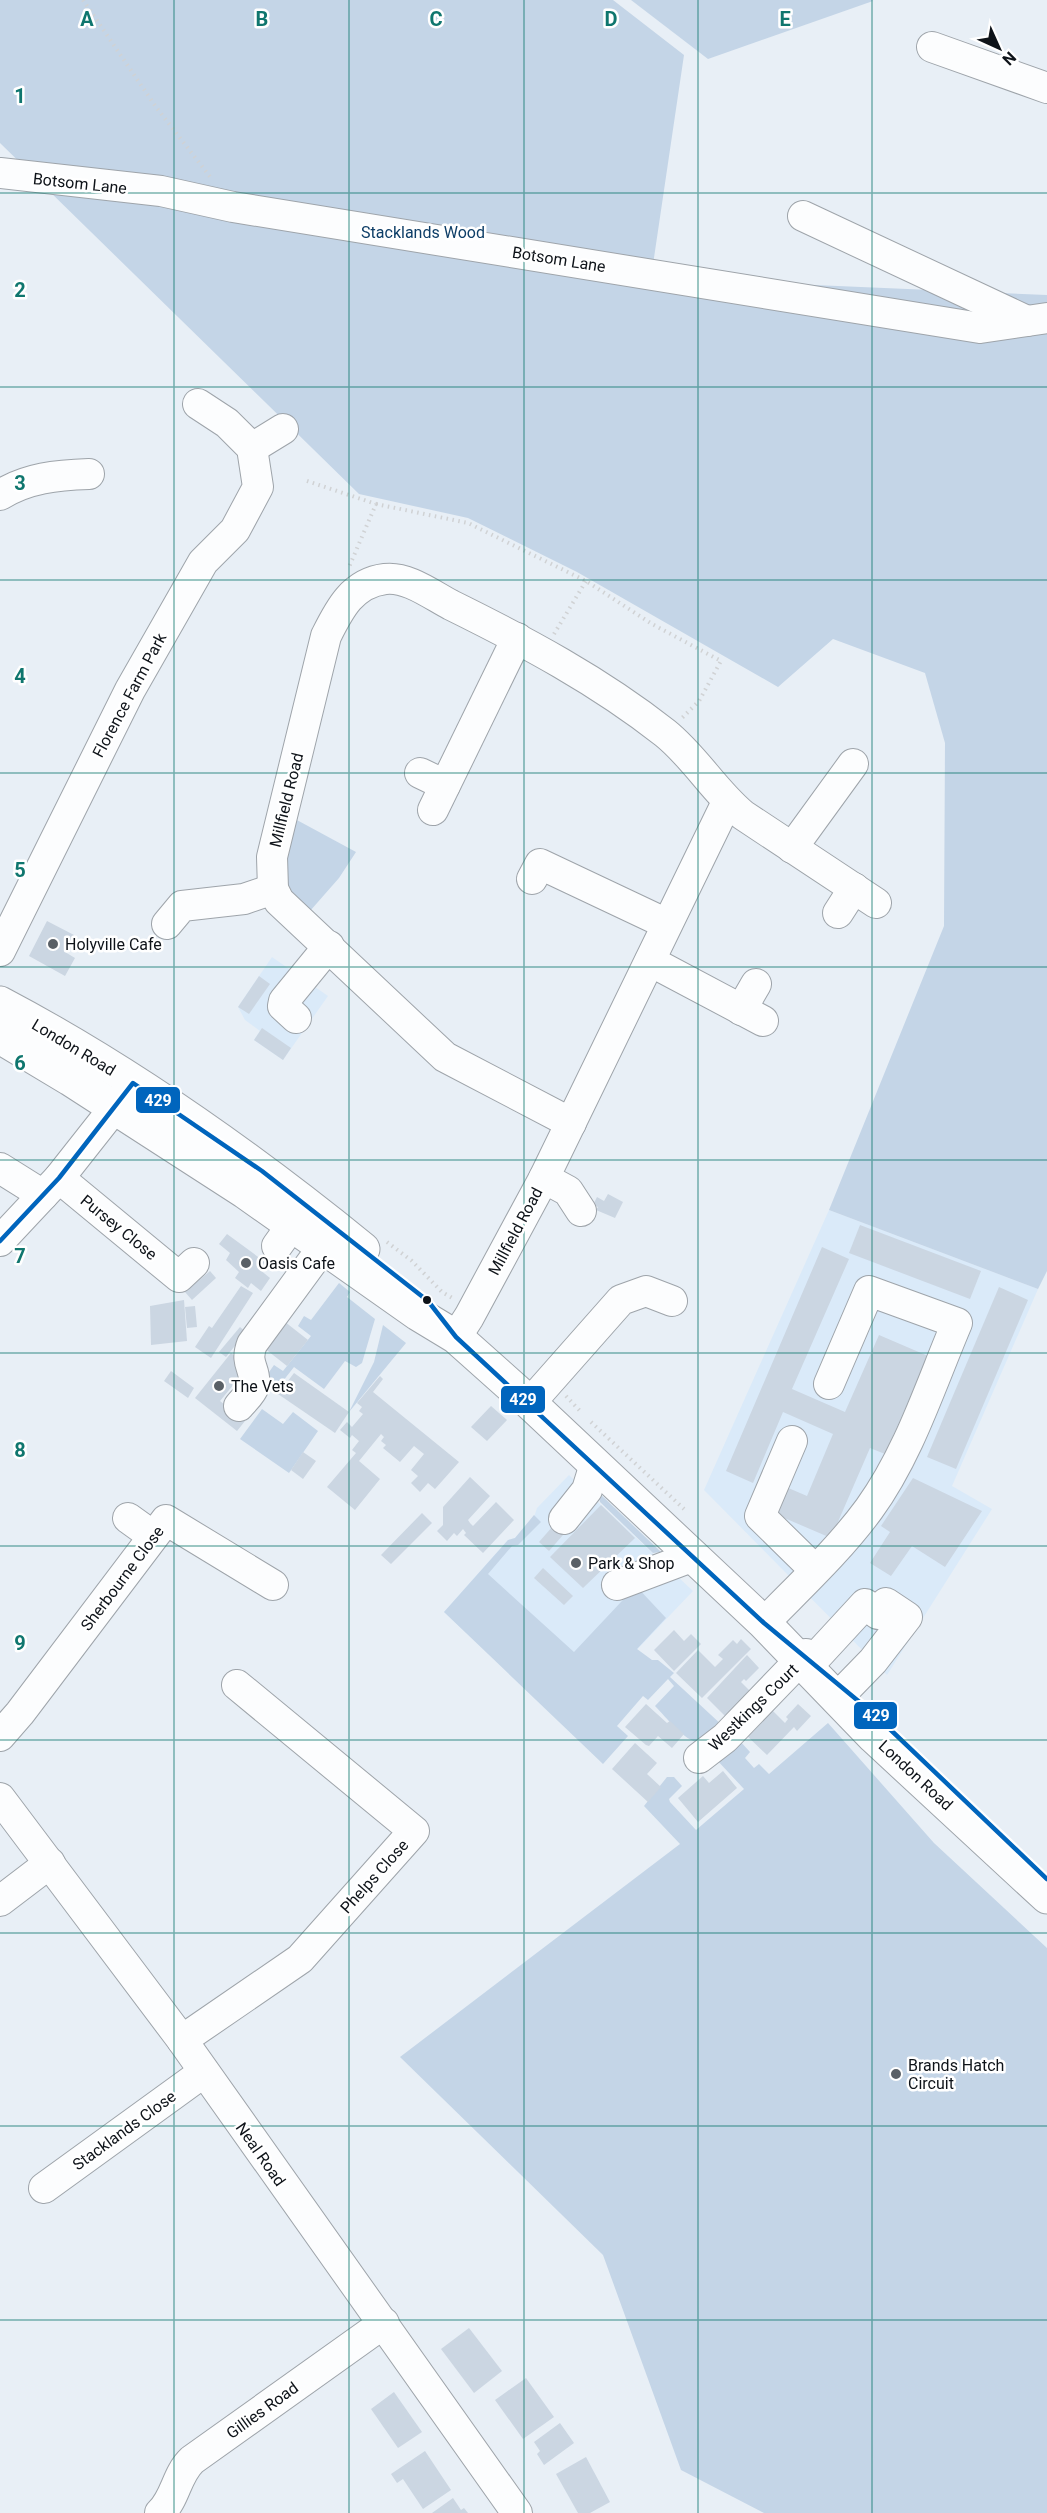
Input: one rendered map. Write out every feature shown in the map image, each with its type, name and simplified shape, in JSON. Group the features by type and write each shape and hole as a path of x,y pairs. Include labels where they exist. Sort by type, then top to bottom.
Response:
{"main road":[{"name":"London Road","path":"0,1003 292,1225 330,1237 418,1314 456,1337 530,1403 841,1694 1047,1879"},
{"name":"London Road","path":"0,1037 124,1096"},
{"name":"London Road","path":"841,1694 1047,1898"}],"street":[{"path":"932,47 1047,88"},
{"name":"Botsom Lane","path":"0,173 161,191 233,207 980,328 1037,319"},
{"path":"803,216 1037,319"},
{"path":"198,404 227,423 252,448 283,429"},
{"name":"Florence Farm Park","path":"0,951 130,690 203,562 235,530 258,487 252,448"},
{"path":"0,495 15,486 46,477 76,484"},
{"path":"342,602 372,582 400,579 544,652 592,682 666,734 699,766 727,802 792,848 865,895 838,913"},
{"name":"Millfield Road","path":"273,889 272,857 326,636 342,602"},
{"path":"433,790 517,638"},
{"path":"792,848 853,764"},
{"name":"Millfield Road","path":"456,1337 544,1178 727,802"},
{"path":"532,879 540,864 667,924"},
{"path":"167,924 182,906 244,898 273,889 279,901 446,1057 571,1123"},
{"path":"296,1018 283,1006 284,1001 329,946"},
{"path":"650,961 752,1015 756,984"},
{"path":"0,1241 51,1186 124,1096"},
{"name":"Pursey Close","path":"0,1168 51,1186 180,1276"},
{"path":"544,1178 568,1191 581,1211"},
{"path":"240,1406 254,1388 248,1356 252,1344 330,1237"},
{"path":"530,1403 621,1300 646,1291 672,1301"},
{"path":"764,1623 846,1538 871,1507 902,1452 957,1323 870,1291 829,1384"},
{"path":"792,1441 760,1516 815,1570"},
{"path":"564,1519 587,1490 595,1464"},
{"path":"128,1518 153,1536"},
{"name":"Sherbourne Close","path":"0,1736 20,1713 166,1520 273,1585"},
{"path":"617,1585 694,1556"},
{"name":"Westkings Court","path":"699,1758 725,1738 865,1604 878,1614 886,1603 907,1617 873,1661 841,1694"},
{"name":"Phelps Close","path":"182,2040 300,1959 414,1831 237,1685"},
{"name":"Neal Road","path":"0,1798 182,2040 517,2513"},
{"path":"0,1902 50,1863"},
{"name":"Stacklands Close","path":"44,2188 204,2072"},
{"name":"Gillies Road","path":"160,2513 171,2501 182,2472 192,2460 384,2323"}],"path":[{"path":"83,0 156,106 233,207"},
{"path":"307,481 376,504 468,523 586,581 652,624 721,661 699,701 666,734"},
{"path":"342,602 345,578 376,504"},
{"path":"544,652 586,581"}],"shaded area":[{"path":"272,957 328,996 283,1060 254,1040 260,1031 245,1020 238,1007"},
{"path":"829,1210 1038,1289 952,1486 992,1509 887,1675 704,1490"},
{"path":"569,1475 693,1591 565,1725 444,1612 508,1540 515,1538 534,1517 537,1508"}],"green space":[{"name":"Stacklands Wood","path":"0,0 613,0 684,55 651,278 1047,295 1047,1271 1038,1289 829,1210 944,926 945,743 925,673 833,639 778,687 577,572 468,518 359,494 0,143"},
{"path":"631,0 872,0 873,1 708,59"},
{"path":"295,819 356,852 339,878 310,911 290,889 284,869"},
{"path":"339,1283 350,1292 347,1297 375,1319 362,1363 356,1367 345,1361 324,1389 294,1367 279,1386 267,1375 274,1365 283,1371 311,1336 298,1326 304,1316 311,1320"},
{"path":"383,1325 406,1343 349,1412 374,1362"},
{"path":"262,1409 283,1424 293,1412 318,1431 289,1473 240,1439"},
{"path":"599,1493 661,1552 653,1553 600,1502"},
{"path":"534,1515 541,1522 518,1545 512,1546 488,1574 574,1652 636,1586 666,1618 637,1649 652,1660 658,1660 674,1673 670,1677 724,1727 700,1743 682,1733 655,1706 674,1686 668,1679 648,1700 643,1696 617,1726 628,1736 603,1764 444,1612 508,1540 515,1538"},
{"path":"828,1723 934,1843 1047,1948 1047,2513 764,2513 681,2470 603,2255 400,2057 680,1844 644,1806 667,1777 674,1777 682,1786 669,1799 670,1802 696,1830 744,1789 715,1758 739,1740 750,1752 745,1758 754,1768 759,1764 769,1774"}],"building":[{"name":"Holyville Cafe","path":"47,921 74,935 65,952 75,958 65,976 29,956"},
{"path":"259,976 270,984 249,1014 238,1007"},
{"path":"262,1028 291,1048 283,1060 254,1040"},
{"path":"608,1194 623,1202 615,1218 596,1210 598,1207 593,1205 597,1197 604,1201"},
{"path":"860,1225 981,1271 970,1299 849,1253"},
{"name":"Oasis Cafe","path":"227,1234 265,1262 259,1269 270,1278 261,1291 251,1283 248,1288 235,1278 239,1272 226,1260 230,1253 219,1244"},
{"path":"822,1247 849,1259 792,1389 845,1412 879,1335 928,1356 885,1454 870,1448 831,1538 775,1514 786,1487 807,1496 833,1434 783,1412 753,1483 726,1471"},
{"path":"210,1271 216,1278 192,1300 185,1292"},
{"path":"241,1286 253,1293 211,1358 195,1347 209,1326 212,1328"},
{"path":"999,1287 1028,1300 956,1469 927,1457"},
{"path":"184,1300 187,1341 151,1345 150,1306"},
{"path":"195,1306 197,1327 187,1328 185,1307"},
{"path":"280,1318 308,1340 287,1366 259,1344"},
{"path":"240,1327 246,1332 226,1357 219,1352"},
{"name":"The Vets","path":"231,1353 240,1360 235,1367 243,1373 220,1401 245,1421 237,1431 195,1398"},
{"path":"171,1371 194,1388 188,1398 164,1381"},
{"path":"294,1373 349,1412 335,1433 278,1394"},
{"path":"380,1376 383,1379 373,1392 459,1462 435,1489 428,1483 420,1492 411,1483 418,1476 411,1470 424,1454 414,1446 400,1462 383,1448 386,1445 381,1441 384,1437 381,1434 359,1461 380,1479 355,1510 327,1487 356,1453 352,1450 359,1441 352,1435 350,1438 340,1430 347,1422 352,1427 363,1414 359,1411 362,1407 357,1403"},
{"path":"491,1406 507,1420 487,1441 471,1427"},
{"path":"303,1452 316,1461 303,1479 291,1470"},
{"path":"470,1477 490,1496 468,1520 473,1526 496,1502 514,1520 483,1553 464,1535 466,1533 463,1529 457,1536 454,1533 447,1541 437,1531 443,1525 443,1507"},
{"path":"913,1478 982,1511 945,1567 912,1546 891,1576 870,1563 890,1532 881,1526"},
{"path":"601,1505 635,1538 583,1588 550,1557"},
{"path":"422,1513 432,1523 391,1564 381,1555"},
{"path":"553,1526 563,1535 549,1551 539,1542"},
{"path":"543,1568 573,1596 564,1605 534,1578"},
{"path":"674,1630 684,1641 691,1634 701,1644 674,1671 654,1650"},
{"path":"741,1639 751,1649 702,1698 676,1673 698,1650 715,1667 723,1659 718,1655 733,1640 737,1644"},
{"path":"747,1655 759,1668 746,1681 744,1679 741,1682 755,1696 730,1721 707,1698"},
{"path":"646,1704 667,1723 670,1721 684,1734 672,1748 658,1736 649,1746 646,1745 625,1727"},
{"path":"798,1704 811,1716 797,1731 794,1727 767,1755 745,1734 770,1708 785,1723 788,1719 786,1717"},
{"path":"635,1743 657,1763 647,1774 661,1787 648,1802 612,1769"},
{"path":"723,1771 737,1788 698,1822 678,1798 703,1776 709,1783"},
{"path":"469,2328 502,2371 474,2393 441,2349"},
{"path":"526,2378 554,2417 523,2439 495,2400"},
{"path":"394,2392 422,2432 398,2448 371,2409"},
{"path":"560,2423 574,2443 544,2465 537,2454 540,2451 534,2442"},
{"path":"425,2451 451,2490 423,2509 403,2479 397,2483 391,2474"},
{"path":"586,2457 610,2502 590,2513 578,2513 556,2474"},
{"path":"453,2498 461,2510 464,2508 468,2513 432,2513"}],"transit line":[{"name":"429","path":"0,1241 59,1178 133,1083 262,1171 428,1301 456,1337 764,1623 874,1714 1047,1879"}],"place":[{"name":"Holyville Cafe","path":"53,944"},
{"name":"Oasis Cafe","path":"246,1263"},
{"name":"The Vets","path":"219,1386"},
{"name":"Park & Shop","path":"576,1563"},
{"name":"Brands Hatch Circuit","path":"896,2074"}]}
